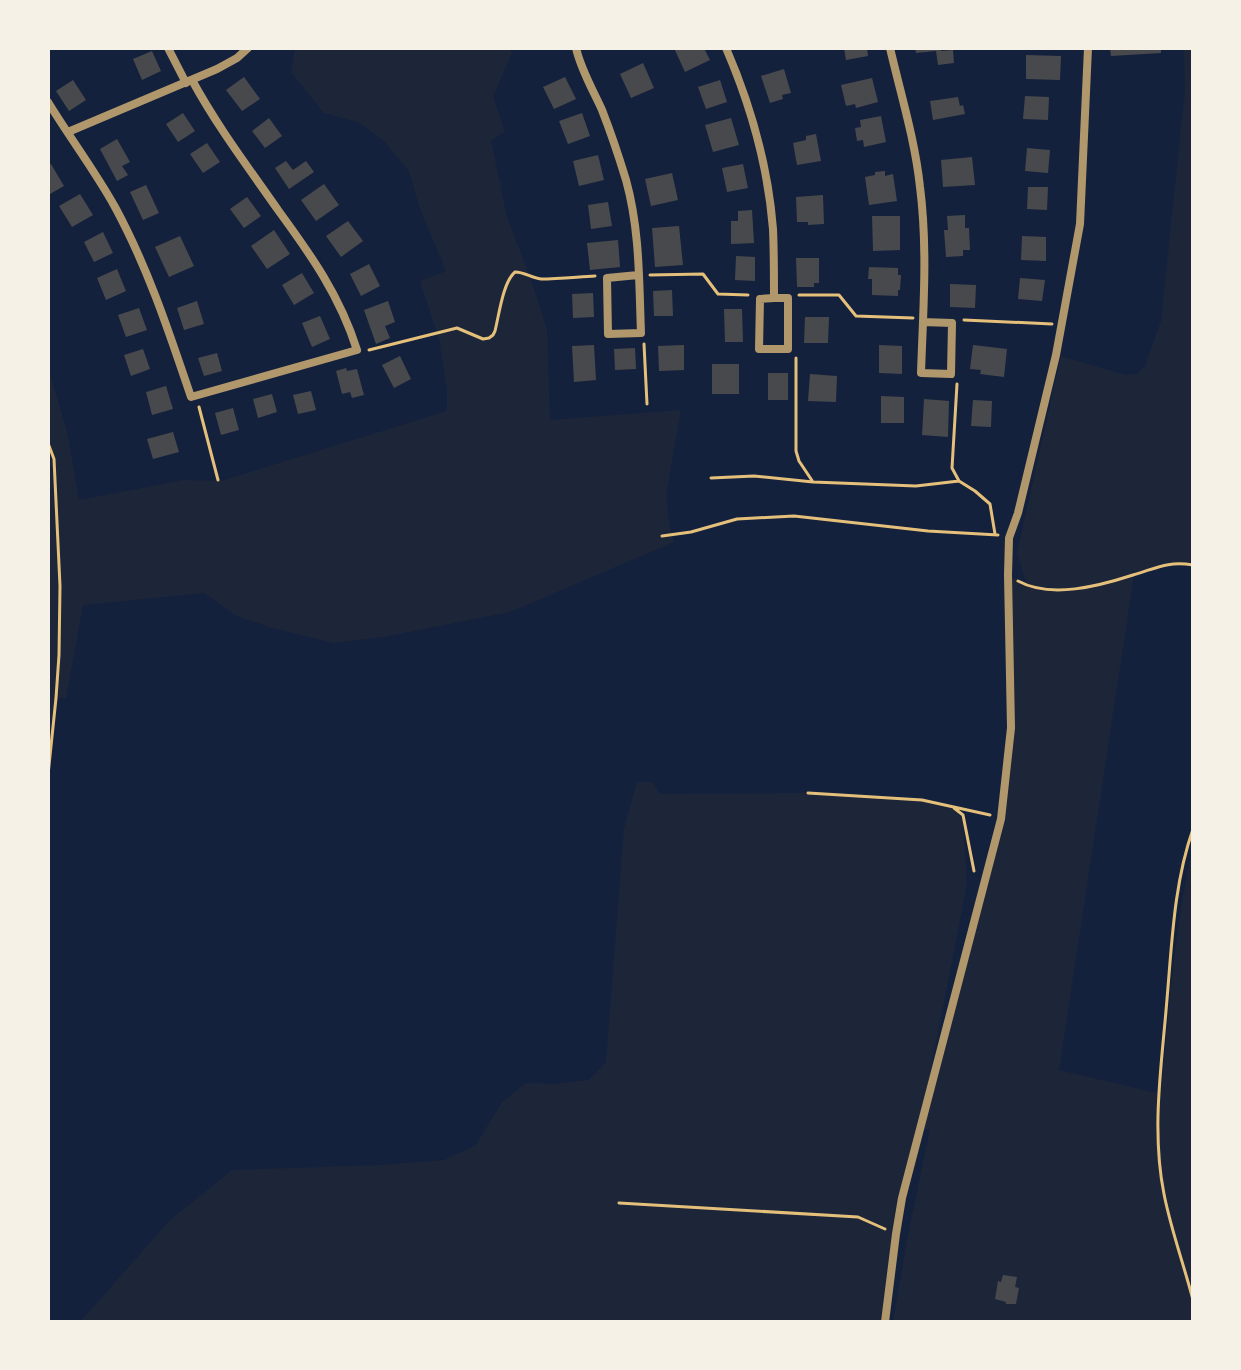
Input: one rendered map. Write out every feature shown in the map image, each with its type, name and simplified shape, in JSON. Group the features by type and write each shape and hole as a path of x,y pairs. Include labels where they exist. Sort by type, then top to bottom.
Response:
{"street":[{"path":"48,102 115,207 143,263 191,397 357,350 349,324 328,282 168,48"},
{"path":"68,132 189,81 237,58 248,48"},
{"path":"576,48 626,180 636,225 641,333 608,334 607,278 638,275"},
{"path":"726,48 757,130 768,183 773,231 774,298"},
{"path":"890,48 908,115 920,188 924,241 921,373 951,374 952,323 923,320"},
{"path":"885,1322 902,1198 1001,819 1011,728 1009,538 1018,513 1063,325 1080,224 1088,48"},
{"path":"774,298 788,298 788,349 759,349 760,299 774,298"}],"path":[{"path":"357,350 367,351 457,328 483,339 489,338 495,331 510,276 515,272 542,279 607,278"},
{"path":"638,275 703,274 718,294 751,295 760,299"},
{"path":"788,298 796,295 839,295 856,316 923,320"},
{"path":"952,323 964,320 1063,325"},
{"path":"641,333 647,404"},
{"path":"788,349 796,359 796,451 813,482"},
{"path":"662,536 691,532 737,519 794,516 995,535 990,504 959,481 952,468 957,384 951,374"},
{"path":"195,396 218,480"},
{"path":"48,443 54,459 60,586 59,655 48,775"},
{"path":"711,478 754,476 916,486 959,481"},
{"path":"1008,575 1027,586 1055,590 1096,585 1162,564 1193,565"},
{"path":"808,793 922,800 1001,819"},
{"path":"951,806 963,815 974,876"},
{"path":"1193,829 1181,873 1175,915 1158,1108 1164,1194 1193,1300"},
{"path":"619,1203 858,1217 896,1234"}],"shaded area":[{"path":"295,48 509,48 512,53 493,96 505,132 491,140 507,217 547,329 550,420 681,410 666,495 674,542 510,612 383,637 334,643 237,616 204,593 83,605 66,698 57,698 48,775 48,367 67,431 79,500 184,480 221,481 447,411 440,342 420,281 446,271 419,206 409,171 384,141 360,123 324,113 291,72"},
{"path":"1184,48 1193,48 1193,565 1162,564 1134,575 1059,1070 1161,1094 1177,939 1193,847 1193,1322 893,1322 930,1129 919,1129 902,1198 885,1322 80,1322 169,1221 232,1170 444,1160 475,1146 502,1102 526,1083 589,1080 606,1062 624,828 637,782 652,782 660,794 808,793 922,800 951,806 963,821 967,884 923,1110 1001,819 1011,728 1008,575 1027,585 1017,553 1061,356 1125,375 1137,374 1145,366 1161,321 1185,90"}],"building":[{"path":"674,48 704,48 710,60 685,72"},
{"path":"844,48 867,48 868,56 846,60"},
{"path":"915,48 953,50 954,63 938,65 936,51 916,53"},
{"path":"1110,48 1161,48 1161,53 1111,56"},
{"path":"152,51 161,71 142,80 133,59"},
{"path":"1026,55 1061,56 1060,80 1026,79"},
{"path":"643,63 654,88 631,98 620,74"},
{"path":"784,69 791,93 770,103 761,76"},
{"path":"244,77 260,99 242,111 226,90"},
{"path":"565,77 576,99 554,109 543,87"},
{"path":"872,78 878,102 856,108 855,104 846,106 841,85"},
{"path":"73,80 86,100 69,111 56,91"},
{"path":"720,80 727,102 706,109 698,87"},
{"path":"1025,96 1049,97 1048,120 1023,119"},
{"path":"958,97 965,114 933,120 930,101"},
{"path":"183,113 195,131 178,142 166,124"},
{"path":"582,113 590,136 568,144 559,121"},
{"path":"881,116 886,142 864,147 863,140 857,141 855,128 861,127 860,120"},
{"path":"269,118 282,136 265,148 252,131"},
{"path":"731,118 739,145 713,152 705,125"},
{"path":"816,134 821,161 797,165 793,143"},
{"path":"117,139 130,162 122,166 128,175 117,181 100,149"},
{"path":"207,143 220,162 203,173 190,154"},
{"path":"1027,148 1050,150 1048,173 1025,171"},
{"path":"598,155 604,180 579,186 573,161"},
{"path":"972,157 975,185 943,187 941,160"},
{"path":"286,161 293,170 306,161 314,172 289,189 275,168"},
{"path":"51,164 64,186 50,194 48,166"},
{"path":"743,164 748,188 727,192 722,168"},
{"path":"885,171 885,176 893,174 897,201 869,205 865,177"},
{"path":"672,173 678,200 651,206 645,179"},
{"path":"324,184 339,205 316,221 301,200"},
{"path":"146,185 159,213 143,220 130,192"},
{"path":"1028,187 1048,187 1047,210 1027,209"},
{"path":"80,194 93,215 72,227 59,206"},
{"path":"823,195 824,224 797,222 796,197"},
{"path":"247,197 261,216 244,228 230,209"},
{"path":"608,202 612,226 591,229 588,205"},
{"path":"752,210 754,243 731,244 731,221 738,221 738,211"},
{"path":"965,215 970,250 963,250 963,256 946,257 944,230 948,230 947,216"},
{"path":"872,216 900,216 900,250 873,251"},
{"path":"348,221 363,241 341,257 326,236"},
{"path":"679,226 683,265 655,267 652,228"},
{"path":"274,230 290,254 267,269 251,246"},
{"path":"103,232 113,253 94,262 84,242"},
{"path":"180,236 194,266 169,277 155,247"},
{"path":"1022,236 1046,237 1046,261 1021,260"},
{"path":"618,240 620,267 590,270 587,243"},
{"path":"736,256 755,257 755,281 735,280"},
{"path":"796,258 819,258 819,283 814,283 814,287 797,287"},
{"path":"369,264 380,286 361,296 350,274"},
{"path":"869,267 898,268 898,275 901,275 898,296 872,295"},
{"path":"117,269 126,291 106,300 97,278"},
{"path":"302,273 314,293 294,305 282,285"},
{"path":"1020,278 1045,280 1042,301 1018,299"},
{"path":"950,284 976,285 975,308 950,307"},
{"path":"672,290 673,316 654,316 653,291"},
{"path":"593,293 594,317 573,318 572,294"},
{"path":"197,301 204,324 184,330 177,308"},
{"path":"388,301 395,322 385,326 390,338 376,344 364,310"},
{"path":"139,308 147,330 126,337 118,315"},
{"path":"724,309 742,309 743,342 725,342"},
{"path":"320,316 330,339 312,347 302,323"},
{"path":"805,317 829,317 828,343 804,343"},
{"path":"594,345 596,380 574,382 572,346"},
{"path":"684,345 684,370 659,371 658,346"},
{"path":"879,345 902,346 902,374 879,373"},
{"path":"973,345 1007,349 1004,377 980,374 981,370 970,369"},
{"path":"635,348 636,369 615,370 614,349"},
{"path":"143,349 150,369 131,376 124,355"},
{"path":"217,353 222,371 204,376 198,358"},
{"path":"400,356 411,379 394,388 382,365"},
{"path":"712,364 739,364 739,394 712,394"},
{"path":"346,368 347,371 357,369 364,395 352,398 350,392 342,394 336,371"},
{"path":"768,373 788,373 788,400 768,400"},
{"path":"810,374 837,376 836,402 808,401"},
{"path":"166,386 173,409 152,415 146,392"},
{"path":"311,391 316,410 298,414 293,395"},
{"path":"272,394 277,412 258,418 253,399"},
{"path":"881,396 904,397 904,423 881,423"},
{"path":"924,399 949,401 948,437 922,435"},
{"path":"973,400 992,401 991,427 971,426"},
{"path":"233,408 239,430 221,435 215,413"},
{"path":"173,432 179,452 153,459 147,439"},
{"path":"1003,1275 1017,1277 1015,1287 1019,1288 1016,1304 995,1299 998,1281 1001,1282"}]}
